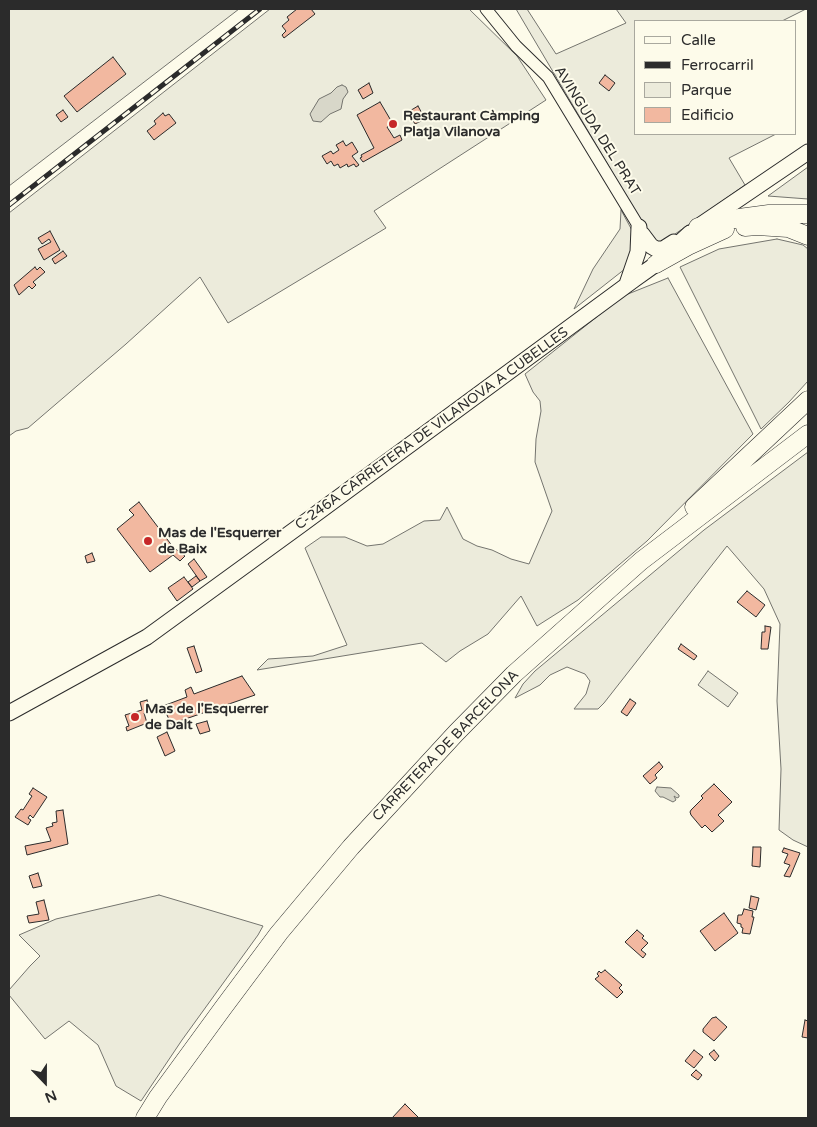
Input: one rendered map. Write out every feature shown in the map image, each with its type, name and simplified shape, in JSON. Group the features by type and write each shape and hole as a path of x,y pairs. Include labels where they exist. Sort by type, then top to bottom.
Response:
{"highway":[{"path":"694,230 747,217 770,214 808,214"},
{"path":"653,266 690,245 747,217"},
{"path":"718,232 757,226 788,228 808,236"},
{"path":"641,561 682,517 808,400"},
{"name":"CARRETERA DE BARCELONA","path":"146,1118 158,1097 280,933 351,846 429,761 514,674 641,561 808,434"}],"main road":[{"path":"640,230 651,246 656,249 662,249 694,230 808,152"},
{"path":"640,230 639,259 642,263 653,266"},
{"path":"640,230 653,266"},
{"name":"C-246A CARRETERA DE VILANOVA A CUBELLES","path":"9,713 147,637 653,266 694,230"},
{"path":"627,284 638,252"}],"street":[{"name":"AVINGUDA DEL PRAT","path":"486,9 516,46 548,78 640,230"}],"green space":[{"path":"9,9 239,9 9,186"},
{"path":"270,9 469,9 517,56 546,100 374,211 386,228 228,323 200,277 126,344 28,428 16,431 9,436 9,213"},
{"path":"516,9 527,9 556,54 626,23 616,9 806,9 784,20 634,20 634,135 774,135 729,158 745,185 658,246 650,236"},
{"path":"808,167 808,199 768,196"},
{"path":"621,210 634,234 630,265 574,309 593,269 620,229"},
{"path":"777,239 803,245 808,249 808,381 761,429 680,267 719,249"},
{"path":"668,278 753,434 647,541 578,600 537,626 521,596 488,634 446,662 422,643 257,670 268,659 313,656 347,645 305,548 321,537 345,537 367,546 383,544 424,521 440,520 447,507 463,539 511,559 529,564 552,511 535,462 536,439 541,411 540,401 533,392 525,374 623,296"},
{"path":"808,452 808,847 793,840 779,830 781,769 777,701 780,624 764,589 727,546 598,709 574,709 586,694 590,681 585,674 567,667 550,675 540,685 515,698 523,684 535,671 704,530"},
{"path":"708,671 738,693 728,707 698,685"},
{"path":"159,895 263,926 141,1101 116,1086 98,1045 69,1021 45,1039 9,995 9,990 40,956 19,935 56,919"}],"shaded area":[{"path":"342,85 346,87 348,92 343,99 341,109 330,114 321,122 313,121 310,114 319,99"},
{"path":"657,787 671,788 679,797 674,796 676,800 673,802 660,797 655,791"}],"building":[{"path":"297,9 311,9 315,14 284,38 282,35 286,31 282,26 289,20 287,17"},
{"path":"113,57 126,74 77,112 64,96"},
{"path":"605,75 615,83 609,91 599,83"},
{"path":"369,83 373,93 363,99 358,90"},
{"path":"380,102 393,124 387,127 394,138 400,135 402,140 363,162 360,158 362,157 361,155 374,148 357,115"},
{"path":"418,106 425,119 415,124 408,112"},
{"path":"63,110 68,117 61,122 56,115"},
{"path":"163,113 165,116 169,114 176,123 154,140 147,131 156,124 154,121"},
{"path":"343,141 346,146 352,142 358,152 352,156 359,165 356,167 354,164 348,167 347,164 340,168 338,164 334,166 331,161 327,164 322,156 331,151 333,154 339,150 336,145"},
{"path":"50,231 60,250 44,260 38,249 51,242 49,239 42,244 38,238"},
{"path":"63,251 67,256 55,264 52,259"},
{"path":"35,267 37,270 40,267 45,272 33,282 36,285 32,289 29,286 19,295 14,285"},
{"name":"Mas de l'Esquerrer de Baix","path":"139,502 173,547 185,556 180,561 173,555 150,572 117,529 134,515 129,510"},
{"path":"92,553 95,561 87,563 85,556"},
{"path":"194,559 207,577 200,581 188,564"},
{"path":"196,576 200,581 192,587 188,582"},
{"path":"184,577 193,589 177,601 168,588"},
{"path":"747,591 765,605 756,617 737,602"},
{"path":"765,626 771,627 768,649 761,649 762,632 765,632"},
{"path":"681,644 697,656 694,660 678,649"},
{"path":"194,646 202,671 196,673 187,648"},
{"path":"242,676 255,695 171,724 163,706 187,697 185,690 191,687 194,694"},
{"path":"630,699 636,703 627,716 621,712"},
{"name":"Mas de l'Esquerrer de Dalt","path":"147,700 151,711 144,713 147,723 127,731 126,727 129,726 125,715 142,710 140,702"},
{"path":"207,721 210,731 200,734 196,724"},
{"path":"167,732 175,751 165,756 157,737"},
{"path":"659,762 663,767 655,775 657,778 650,784 643,776"},
{"path":"714,784 732,802 718,815 724,821 712,832 705,825 702,828 690,812 703,798 701,796"},
{"path":"33,788 47,797 33,818 30,815 28,818 31,820 28,825 15,817 21,809 23,810 32,796 29,794"},
{"path":"63,810 68,844 27,855 25,846 51,841 46,828 53,826 52,823 57,822 56,811"},
{"path":"753,847 761,847 760,867 752,866"},
{"path":"784,848 800,853 790,877 784,876 790,865 784,863 788,854 782,852"},
{"path":"38,873 42,886 33,888 29,876"},
{"path":"751,896 759,898 756,910 749,908"},
{"path":"44,900 49,920 29,923 27,916 39,914 36,902"},
{"path":"744,909 753,911 752,917 754,917 750,934 742,933 743,928 741,924 737,923 738,915 742,915"},
{"path":"724,913 738,933 715,951 700,931"},
{"path":"637,930 648,943 641,950 646,954 643,958 625,942"},
{"path":"605,970 622,985 619,988 623,992 617,998 595,979 599,976 597,974 599,971 601,973"},
{"path":"716,1017 727,1027 714,1041 703,1032 703,1029 712,1018"},
{"path":"805,1020 808,1021 808,1038 802,1037"},
{"path":"694,1050 703,1057 694,1068 685,1061"},
{"path":"714,1050 719,1056 715,1061 709,1054"},
{"path":"696,1070 702,1075 698,1080 691,1075"},
{"path":"405,1104 419,1118 392,1118"}],"railway":[{"path":"9,205 260,9"}],"place":[{"name":"Restaurant Càmping Platja Vilanova","path":"393,124"},
{"name":"Mas de l'Esquerrer de Baix","path":"148,541"},
{"name":"Mas de l'Esquerrer de Dalt","path":"135,717"}]}
